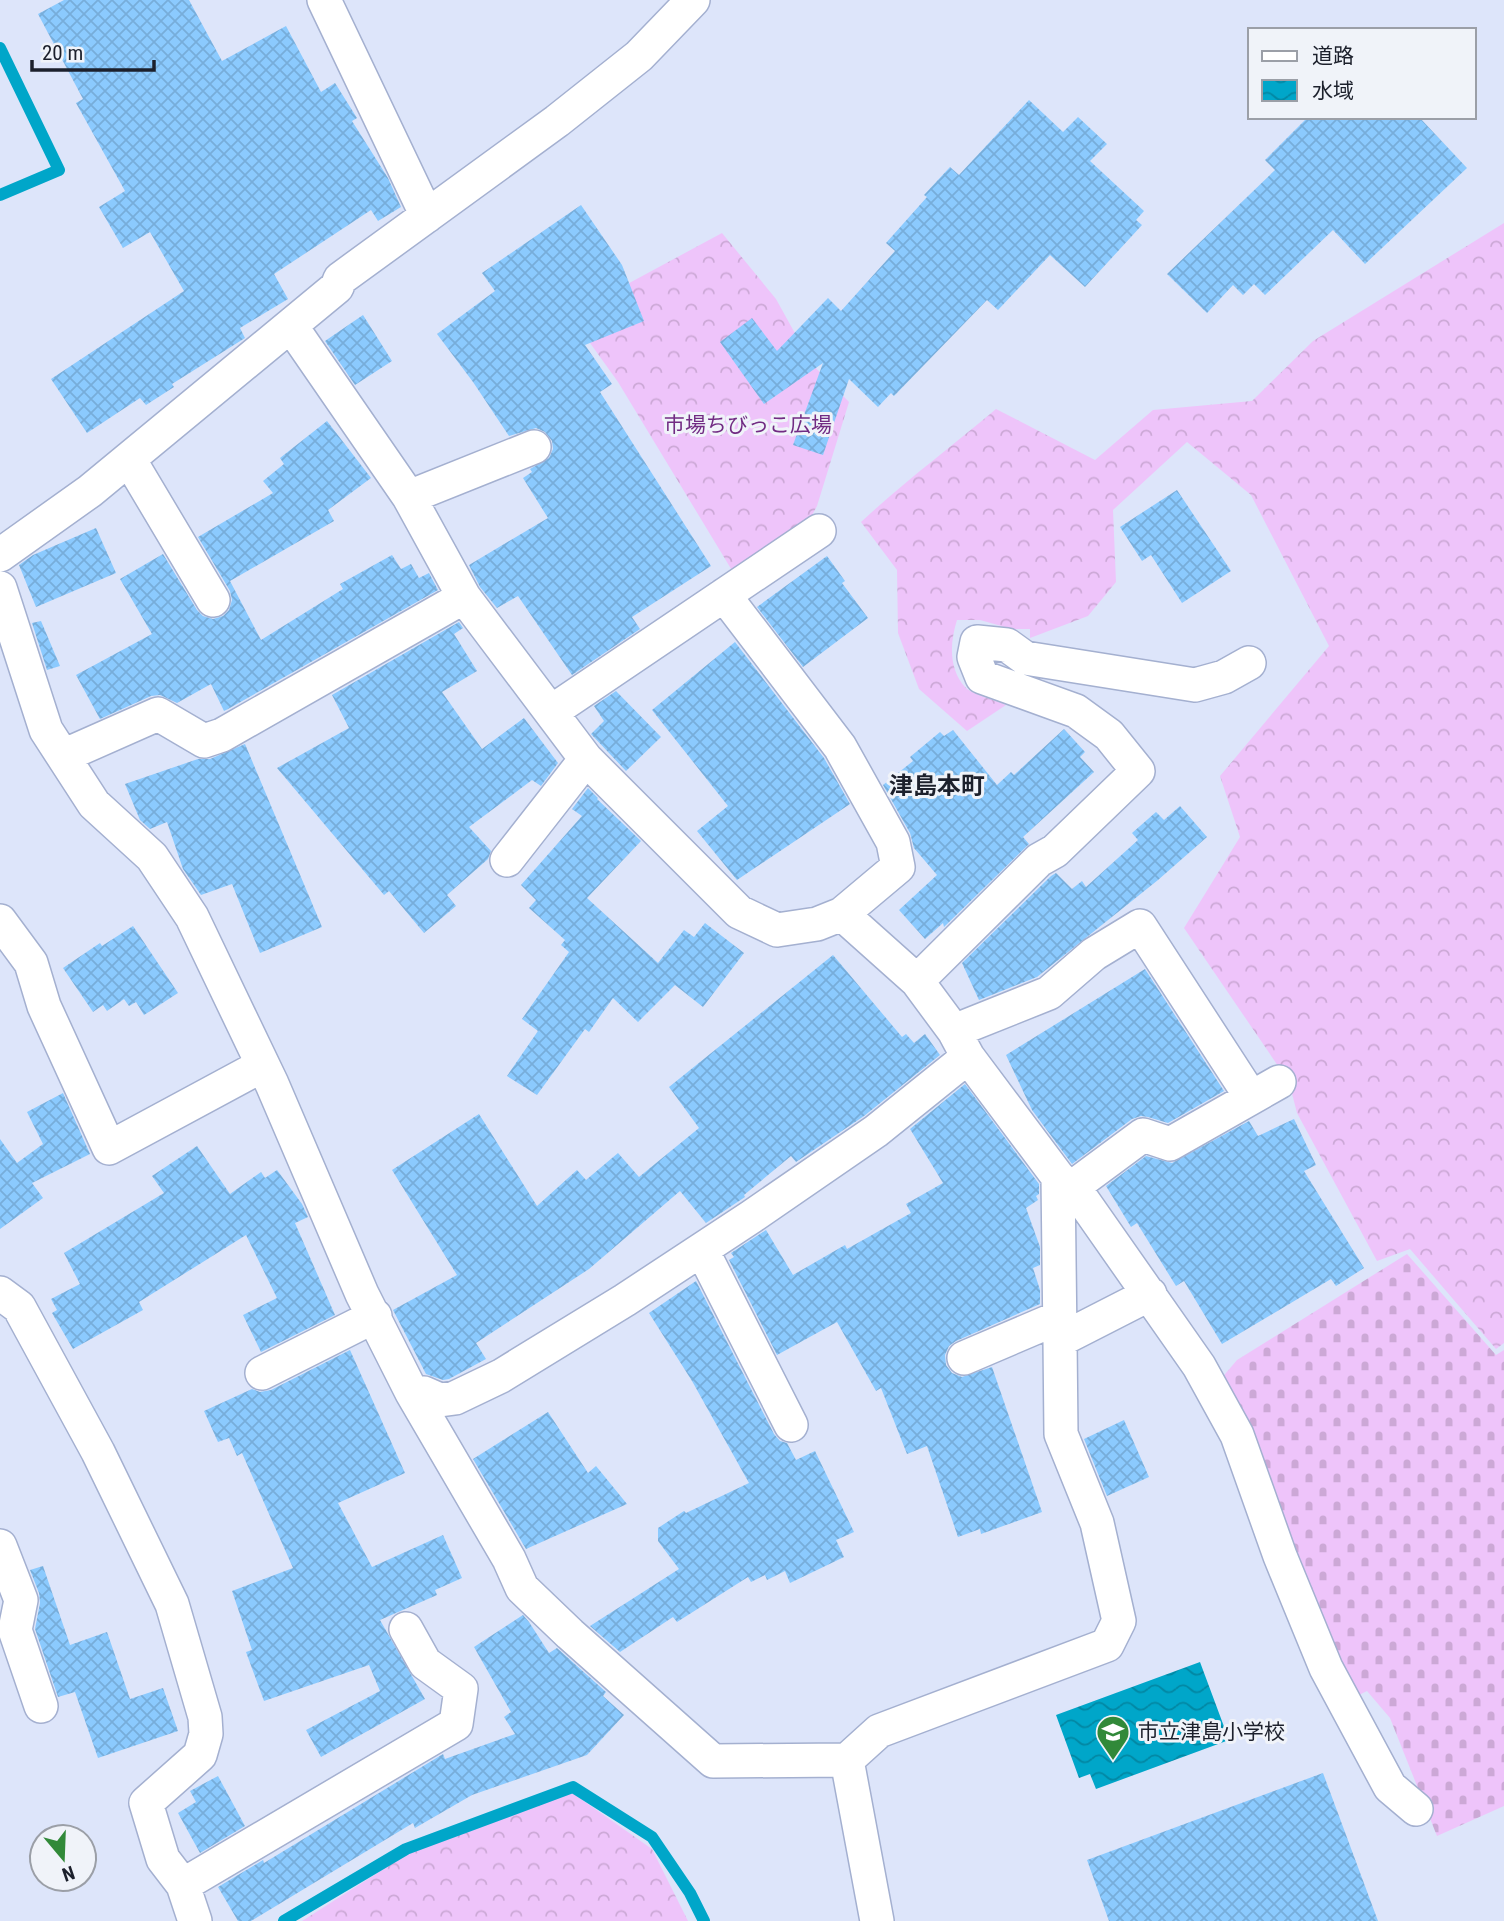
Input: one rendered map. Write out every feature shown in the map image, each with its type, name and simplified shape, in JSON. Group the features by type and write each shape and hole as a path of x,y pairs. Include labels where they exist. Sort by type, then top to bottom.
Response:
{"street":[{"path":"324,0 427,216"},
{"path":"0,555 90,491 337,287 340,279 558,121 639,56 693,0"},
{"path":"291,326 409,497 464,597 586,759 739,912 777,930 817,924 842,914 898,867 893,842 840,747 724,595"},
{"path":"409,497 534,447"},
{"path":"129,459 212,600"},
{"path":"551,712 819,531"},
{"path":"0,588 46,730 94,804 152,857 192,918 263,1065 362,1294 412,1393 509,1559 522,1587 570,1634 713,1761 847,1760 879,1731 1107,1645 1114,1634 1119,1621 1097,1523 1061,1434 1060,1329 1064,1183"},
{"path":"63,756 158,713 204,741 222,735 464,597"},
{"path":"917,981 1039,860 1055,851 1138,771 1109,735 1076,711 982,677 974,657 977,642 1007,645 1024,657 1195,685 1224,677 1249,663"},
{"path":"507,860 586,759"},
{"path":"842,914 917,981 1064,1183 1082,1199 1199,1366 1237,1435 1280,1556 1341,1699 1390,1787 1416,1809"},
{"path":"0,921 32,964 44,1006 109,1148 263,1065"},
{"path":"412,1393 424,1393 440,1400 455,1398 501,1376 702,1250 876,1131 961,1044 1049,993 1094,954 1140,926 1265,1090 1170,1144 1143,1135 1064,1183"},
{"path":"702,1250 791,1425"},
{"path":"0,1293 19,1307 98,1451 172,1604 205,1717 206,1734 200,1755 146,1803 163,1859 183,1885 195,1921"},
{"path":"964,1358 1060,1329 1150,1294"},
{"path":"262,1373 374,1316"},
{"path":"0,1546 21,1600 15,1630 41,1706"},
{"path":"183,1885 456,1724 461,1689 425,1663 406,1629"},
{"path":"847,1760 877,1921"}],"green space":[{"path":"1504,223 1504,1343 1496,1349 1410,1249 1377,1261 1297,1113 1289,1082 1184,928 1240,837 1220,776 1329,646 1251,495 1187,442 1113,510 1116,582 1088,616 1030,638 1030,629 1012,629 980,620 957,620 952,655 960,681 969,690 1006,705 967,731 919,689 898,633 897,570 861,522 996,409 1095,460 1153,410 1252,401 1313,341"},
{"name":"市場ちびっこ広場","path":"722,233 776,299 812,364 849,402 817,506 805,528 736,577 618,382 570,315"},
{"path":"1407,1254 1496,1355 1504,1350 1504,1806 1437,1836 1390,1718 1367,1691 1355,1697 1220,1380 1237,1360"},
{"path":"571,1792 652,1849 688,1921 302,1921 409,1853"}],"water":[{"path":"1200,1662 1229,1740 1096,1789 1090,1774 1079,1778 1056,1715"}],"building":[{"path":"64,0 189,0 222,61 286,26 321,92 335,83 357,118 352,121 388,178 401,207 378,221 371,210 274,274 288,299 240,328 245,338 172,384 174,387 146,405 140,398 87,433 51,379 184,291 150,232 123,248 99,207 125,191 76,103 83,99 38,14"},
{"path":"1029,100 1063,132 1078,117 1107,144 1090,161 1144,211 1136,220 1142,225 1085,287 1050,255 998,310 987,300 894,396 891,393 878,407 849,379 823,455 793,445 823,363 764,404 720,342 752,318 777,351 828,298 841,311 895,251 886,243 927,197 924,195 950,167 959,175"},
{"path":"1306,119 1421,119 1467,168 1365,264 1333,230 1265,295 1254,284 1243,295 1233,285 1207,313 1167,274 1275,170 1265,160"},
{"path":"581,205 622,265 644,321 585,345 612,384 600,392 711,566 632,617 640,629 572,675 518,596 497,608 480,587 469,565 548,518 523,478 532,472 530,469 549,458 553,449 552,441 545,432 536,428 509,436 437,334 495,291 482,273"},
{"path":"363,315 392,361 355,385 325,341"},
{"path":"327,421 371,478 328,510 334,521 230,581 261,640 343,589 340,584 392,555 401,569 411,564 419,578 429,573 438,590 224,711 211,684 177,703 160,695 151,696 100,719 76,675 152,634 120,579 163,554 197,610 203,616 213,619 223,616 229,610 232,600 230,591 198,537 273,493 263,481 284,464 280,458"},
{"path":"1177,490 1231,571 1182,603 1151,555 1142,561 1120,527"},
{"path":"96,528 116,573 36,607 19,565 33,555"},
{"path":"827,556 845,581 842,583 868,618 803,667 757,607"},
{"path":"41,621 60,666 47,670 32,623"},
{"path":"459,622 463,628 454,634 477,671 442,692 482,749 524,718 558,763 541,786 532,780 469,827 491,851 488,859 447,895 456,906 424,933 389,891 384,895 277,768 349,728 332,695"},
{"path":"735,642 824,758 850,804 737,880 697,831 728,806 652,710"},
{"path":"616,691 661,737 626,771 591,734 604,721 594,706"},
{"path":"1064,729 1085,752 1080,757 1094,772 1023,837 1029,844 944,927 943,923 925,939 899,910 937,875 914,848 910,833 883,785 913,761 910,757 940,732 944,736 953,730 997,785 1011,772 1014,775"},
{"path":"245,744 322,927 260,953 232,884 201,895 183,869 167,822 150,829 140,820 125,784 198,759 210,759"},
{"path":"588,788 641,841 587,898 658,963 684,930 694,937 705,923 744,953 703,1007 675,985 638,1022 613,998 589,1032 585,1029 537,1095 507,1076 538,1031 522,1019 569,952 561,945 565,940 529,908 536,900 521,885 582,816 572,809"},
{"path":"1180,806 1207,837 1037,977 979,1000 962,963 1051,876 1056,873 1072,889 1082,881 1086,887 1138,840 1132,833 1156,812 1164,820"},
{"path":"133,926 178,993 144,1015 136,1002 129,1006 124,999 107,1011 103,1005 93,1012 63,968 100,943 102,946"},
{"path":"833,955 902,1037 906,1034 914,1043 925,1034 940,1055 864,1116 796,1162 791,1156 744,1195 745,1197 706,1223 680,1191 589,1269 476,1343 486,1359 449,1379 443,1380 426,1374 393,1310 457,1275 392,1170 479,1114 537,1206 577,1170 586,1180 618,1153 639,1177 699,1128 669,1087"},
{"path":"1145,969 1224,1091 1168,1123 1141,1116 1132,1119 1072,1164 1032,1110 1006,1055"},
{"path":"965,1084 1039,1184 1039,1194 1036,1196 1038,1200 1026,1208 1040,1247 1040,1265 1033,1268 1040,1290 1040,1304 956,1341 949,1346 945,1355 946,1365 952,1373 962,1377 992,1367 1042,1512 981,1534 980,1529 958,1537 927,1446 907,1454 881,1388 876,1391 837,1322 777,1355 729,1260 734,1257 731,1253 766,1230 793,1275 845,1245 847,1249 911,1213 906,1204 943,1183 910,1129"},
{"path":"63,1093 90,1154 32,1183 43,1198 0,1229 0,1139 17,1163 43,1144 27,1112"},
{"path":"1294,1119 1316,1165 1304,1171 1364,1268 1336,1286 1331,1279 1222,1344 1184,1281 1176,1286 1137,1223 1131,1227 1106,1186 1146,1156 1172,1163 1249,1121 1258,1136"},
{"path":"197,1146 230,1194 261,1172 265,1178 277,1170 302,1204 308,1217 295,1223 335,1315 261,1352 243,1315 277,1298 246,1235 139,1302 143,1310 73,1349 52,1313 57,1310 51,1299 80,1284 64,1253 164,1193 152,1176"},
{"path":"696,1281 774,1434 780,1441 787,1443 796,1460 815,1451 854,1532 836,1540 844,1557 790,1583 785,1571 767,1580 765,1575 751,1582 748,1577 677,1622 673,1617 620,1652 590,1626 679,1569 658,1541 658,1528 684,1511 686,1513 749,1483 692,1381 649,1313"},
{"path":"350,1350 405,1473 338,1503 372,1567 443,1535 462,1578 435,1590 437,1595 380,1620 425,1699 321,1757 306,1730 380,1691 369,1665 264,1701 246,1652 252,1650 232,1591 293,1568 242,1453 237,1456 229,1438 218,1442 204,1411 252,1389 260,1392 271,1390"},
{"path":"548,1412 588,1473 596,1466 627,1504 526,1549 473,1459"},
{"path":"1124,1420 1149,1477 1107,1496 1084,1439"},
{"path":"43,1566 70,1645 107,1632 130,1699 163,1688 178,1731 98,1758 75,1692 58,1697 35,1629 40,1603 30,1570"},
{"path":"523,1615 549,1653 557,1648 606,1692 603,1696 624,1715 587,1755 472,1795 415,1828 413,1823 251,1921 238,1921 218,1887 263,1860 264,1863 443,1754 445,1759 515,1734 504,1717 511,1712 474,1647"},
{"path":"1323,1773 1378,1921 1109,1921 1087,1860"},
{"path":"218,1776 245,1826 200,1853 178,1813 196,1802 190,1791"}],"waterway":[{"path":"0,48 59,170 0,195"},
{"path":"284,1921 406,1849 573,1787 652,1837 690,1893 704,1921"}],"place":[{"name":"市立津島小学校","path":"1113,1762"}],"district":[{"name":"津島本町","path":"937,786"}]}
